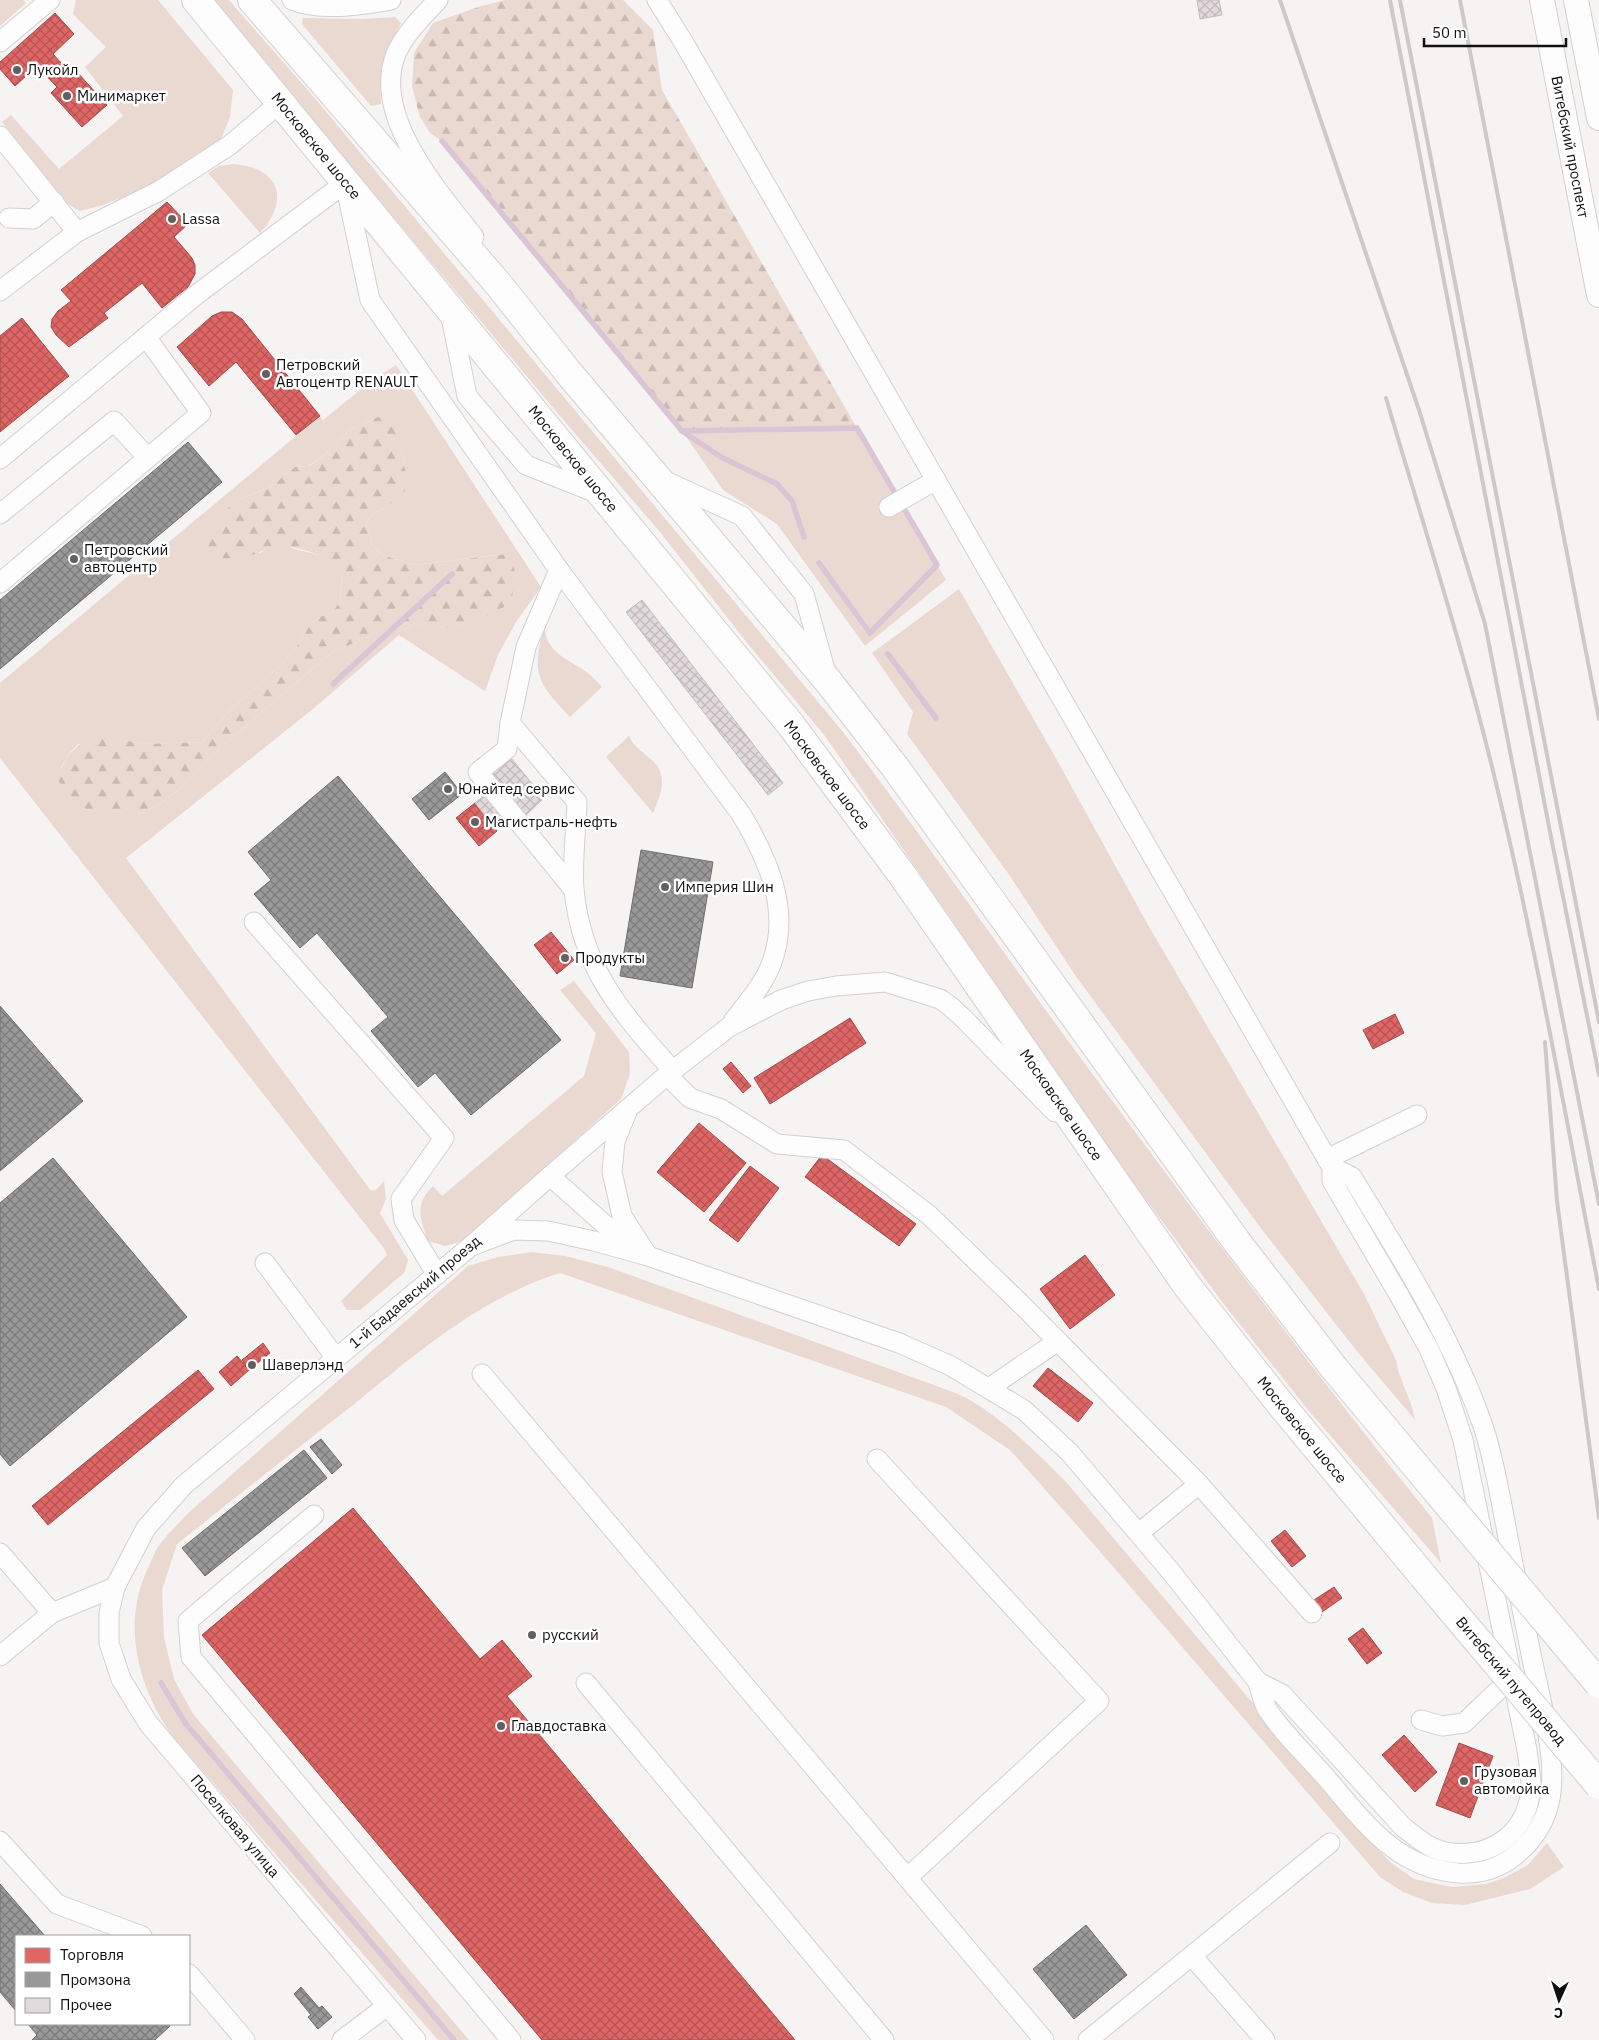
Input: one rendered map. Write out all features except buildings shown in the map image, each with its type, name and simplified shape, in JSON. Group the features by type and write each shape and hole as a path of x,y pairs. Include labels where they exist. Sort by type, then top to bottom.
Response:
{"highway":[{"name":"Московское шоссе","path":"196,0 791,725 903,876 1089,1147 1188,1287 1282,1406 1423,1576"},
{"path":"252,0 499,285 568,372 828,681 895,766 1237,1242 1334,1368 1599,1684"},
{"name":"Витебский путепровод","path":"1423,1576 1599,1785"}],"main road":[{"name":"Витебский проспект","path":"1542,0 1599,295"},
{"path":"1576,0 1599,118"}],"street":[{"path":"0,42 49,0"},
{"path":"292,0 313,5 356,6 391,0"},
{"path":"438,0 407,35 396,54 390,86 395,114 414,154 440,194 475,238 499,285"},
{"path":"657,0 684,43 1330,1163 1332,1181 1400,1295 1429,1349 1446,1388 1462,1440 1510,1678 1527,1750 1531,1785 1527,1806 1519,1826 1505,1841 1486,1850 1468,1853 1446,1852 1425,1844 1403,1827 1282,1694 1258,1682"},
{"path":"0,291 78,232 159,192 230,145 280,102"},
{"path":"0,136 78,232"},
{"path":"0,459 226,272 345,182 370,300 558,570 741,814 758,842 776,890 780,915 778,938 772,963 753,996 729,1027"},
{"path":"9,218 33,220 54,202"},
{"path":"448,306 467,396 526,465 602,495"},
{"path":"0,583 201,413 146,337"},
{"path":"0,514 114,421 148,458"},
{"path":"659,478 742,516 804,594 828,681"},
{"path":"889,507 936,480"},
{"path":"558,570 526,647 510,722 507,749 478,772 574,890"},
{"path":"510,722 577,802 574,890 586,948 601,981 628,1020 690,1098 721,1109 777,1144 844,1150 929,1215 1058,1341 1199,1484 1312,1613"},
{"path":"254,922 444,1138 401,1199 404,1220 437,1275"},
{"path":"729,1027 781,1000 836,986 885,982 913,990 940,999 950,1006 1089,1147"},
{"name":"1-й Бадаевский проезд","path":"115,1588 146,1528 184,1485 437,1275 629,1107 729,1027"},
{"path":"629,1107 615,1141 612,1172 622,1216 648,1256"},
{"path":"1330,1163 1417,1115"},
{"path":"471,1246 514,1230 548,1231 594,1240 648,1256 899,1343 951,1366 1024,1410 1070,1453 1139,1533 1258,1682 1268,1711 1373,1832 1399,1854 1418,1864 1440,1872 1466,1874 1502,1864 1519,1852 1534,1836 1544,1819 1550,1798 1550,1754 1496,1478 1484,1429 1450,1345 1352,1177 1330,1163"},
{"path":"550,1176 604,1224 648,1256"},
{"path":"265,1263 336,1358"},
{"path":"989,1388 1058,1341"},
{"path":"482,1374 1044,2040"},
{"path":"877,1460 1100,1701 907,1878"},
{"path":"1139,1533 1199,1484"},
{"path":"314,1515 188,1621 191,1657 511,2040"},
{"path":"0,1553 6,1574 52,1613"},
{"path":"0,1656 52,1613 115,1588"},
{"name":"Поселковая улица","path":"115,1588 109,1614 109,1643 121,1678 148,1722 416,2040"},
{"path":"1420,1720 1442,1726 1464,1723 1510,1678"},
{"path":"586,1683 884,2040"},
{"path":"0,1841 57,1904 139,1935"},
{"path":"1088,2040 1330,1843"},
{"path":"1192,1956 1264,2040"},
{"path":"190,1975 245,2040"},
{"path":"342,2040 387,2006"}],"green space":[{"path":"0,0 23,0 26,3 0,26"},
{"path":"76,0 158,0 233,90 230,117 221,139 154,185 103,205 80,211 63,201 2,122 11,115 59,169 123,116 85,67 106,47 73,14"},
{"path":"212,0 229,0 318,102 843,732 1194,1211 1288,1335 1432,1518 1441,1563 1309,1411 1223,1303 1129,1177 825,736 748,644 660,532 560,416"},
{"path":"505,0 623,0 653,30 662,90 857,428 682,431 442,141 430,133 420,117 412,87 414,53 433,23 481,6"},
{"path":"395,17 401,23 385,62 381,82 381,104 371,106 302,24 303,18 363,19"},
{"path":"233,164 249,166 261,171 270,178 275,187 277,197 275,208 270,220 260,233 208,173 219,166"},
{"path":"396,365 541,587 516,622 498,655 485,691 399,635 313,709 126,858 371,1191 376,1190 384,1181 386,1199 380,1213 408,1260 404,1273 360,1310 347,1310 341,1301 387,1255 383,1247 0,758 0,683 320,416 323,420 375,378","holes":["378,417 401,425 401,451 407,479 384,509 373,513 366,523 373,546 382,555 415,565 504,554 482,616 448,627 431,627 414,623 403,630 377,630 366,638 332,652 211,756 181,788 161,803 138,814 61,768 67,756 78,744 118,739 144,744 202,742 230,710 280,666 301,641 308,628 320,617 332,612 340,602 342,575 334,564 322,556 284,546 270,546 259,554 237,500 270,487 295,467 308,466 323,456 350,430"]},
{"path":"378,417 391,418 401,425 401,451 407,479 405,491 384,509 373,513 366,523 373,546 382,555 415,565 505,554 515,571 515,583 510,603 496,611 457,626 430,628 414,623 403,630 377,630 366,638 332,652 211,756 181,788 161,803 138,814 112,815 86,809 66,794 59,781 61,769 67,756 88,737 118,739 144,744 202,742 230,710 280,666 301,641 308,628 320,617 332,612 340,602 342,575 328,561 319,556 300,549 270,546 244,557 214,558 208,547 212,533 226,510 237,500 270,487 295,467 309,466 323,456 350,430"},
{"path":"857,428 946,580 865,646 777,524 723,490 682,431"},
{"path":"959,589 1053,753 1148,925 1364,1294 1396,1360 1415,1420 1356,1350 1263,1231 1075,975 1010,876 907,734 913,712 872,653"},
{"path":"545,626 546,635 553,649 588,673 602,687 570,717 550,695 540,677 538,656"},
{"path":"629,736 637,747 653,761 661,773 662,787 653,813 606,757"},
{"path":"574,981 629,1052 630,1074 621,1099 463,1241 445,1246 428,1241 420,1212 423,1199 433,1186 442,1196 584,1076 596,1033 560,990"},
{"path":"531,1252 565,1256 608,1267 946,1389 970,1400 1009,1428 1067,1483 1358,1828 1390,1862 1414,1879 1451,1887 1486,1884 1504,1878 1528,1865 1547,1843 1564,1867 1530,1889 1465,1905 1432,1903 1403,1892 1380,1877 1097,1548 1010,1450 946,1407 560,1273 503,1297 451,1329 401,1366 177,1544 162,1590 164,1638 174,1679 193,1714 469,2040 438,2040 174,1738 161,1719 143,1677 137,1656 136,1611 140,1589 155,1552 164,1538 186,1515 468,1266 498,1257"}],"waterway":[{"path":"442,141 682,431 721,457 777,484 792,501 804,537"},
{"path":"682,431 857,428 937,565 870,633 819,563"},
{"path":"333,684 452,574"},
{"path":"888,654 936,718"},
{"path":"161,1683 186,1724 454,2040"}],"railway":[{"path":"1280,0 1419,410 1485,624 1599,1204"},
{"path":"1390,0 1551,837 1599,1075"},
{"path":"1400,0 1599,1022"},
{"path":"1460,0 1599,719"},
{"path":"1386,398 1457,635 1495,779 1537,969 1599,1289"},
{"path":"1545,1042 1557,1201 1599,1518"}],"place":[{"name":"Лукойл","path":"17,70"},
{"name":"Минимаркет","path":"67,96"},
{"name":"Lassa","path":"172,219"},
{"name":"Петровский Автоцентр RENAULT","path":"266,374"},
{"name":"Петровский автоцентр","path":"74,559"},
{"name":"Юнайтед сервис","path":"448,789"},
{"name":"Магистраль-нефть","path":"475,822"},
{"name":"Империя Шин","path":"665,887"},
{"name":"Продукты","path":"565,958"},
{"name":"Шаверлэнд","path":"252,1365"},
{"name":"русский","path":"532,1635"},
{"name":"Главдоставка","path":"501,1726"},
{"name":"Грузовая автомойка","path":"1464,1781"}]}
